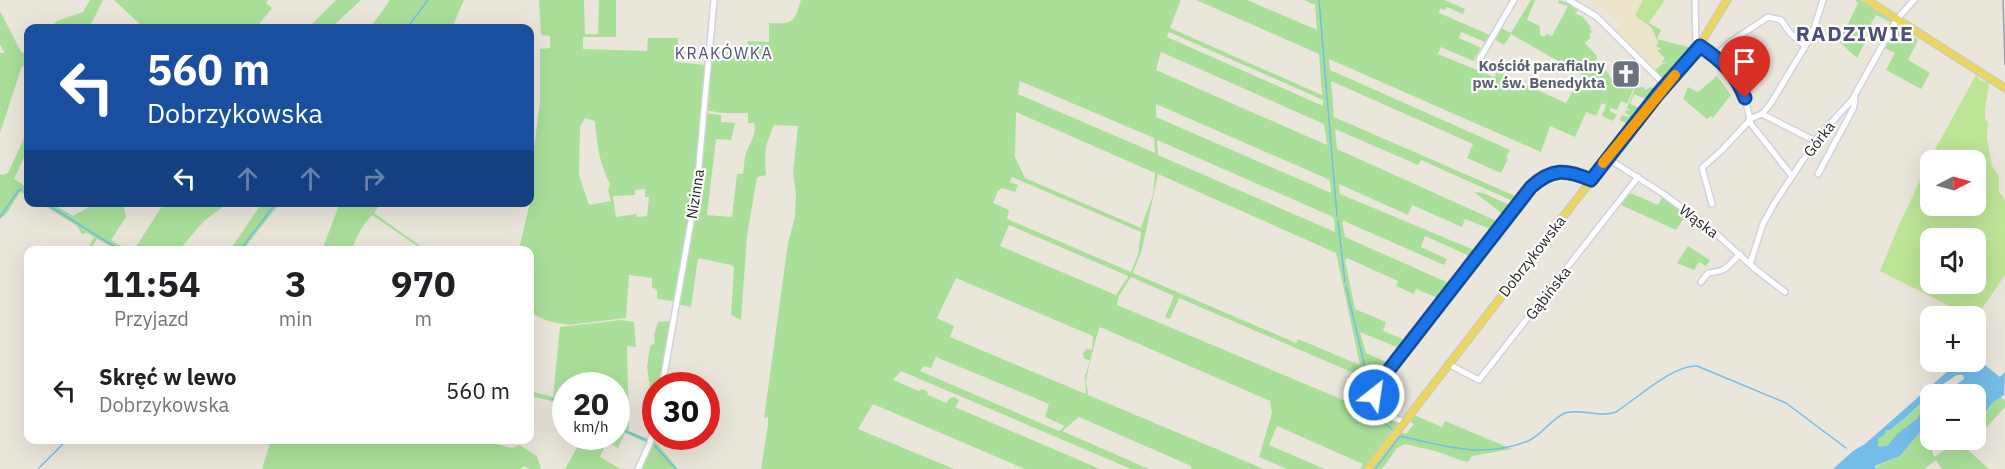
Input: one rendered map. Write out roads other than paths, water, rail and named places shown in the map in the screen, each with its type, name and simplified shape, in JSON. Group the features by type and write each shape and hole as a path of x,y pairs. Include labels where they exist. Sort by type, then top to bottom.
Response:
{"main road":[{"name":"Dobrzykowska","path":"1368,469 1607,158 1700,46 1727,0"},
{"path":"1867,0 2005,88"}],"street":[{"name":"Nizinna","path":"664,372 697,187 714,0"},
{"path":"1479,60 1514,0"},
{"path":"1569,0 1597,17 1665,86"},
{"path":"1695,0 1695,38 1700,46 1728,67 1739,83 1753,126 1792,176"},
{"path":"1712,204 1702,168 1750,120 1762,114 1771,103 1814,30 1823,0"},
{"name":"Górka","path":"1750,264 1763,224 1792,176 1815,141 1854,97 1897,19 1914,0"},
{"path":"1715,56 1729,43 1769,17 1781,20 1793,36 1805,46"},
{"path":"1695,38 1700,46"},
{"path":"1818,174 1853,109 1854,97"},
{"path":"1762,114 1815,141"},
{"name":"Wąska","path":"1607,158 1711,229 1785,292"},
{"path":"1404,422 1382,413 1377,404 1375,392 1381,380 1433,312 1536,182 1563,171 1591,180"},
{"name":"Gąbińska","path":"1448,364 1479,380 1638,177"},
{"path":"1701,282 1708,273 1718,273 1724,270 1740,255"},
{"path":"638,469 647,450"}],"water":[{"path":"1986,366 2000,377 2005,372 2004,395 1992,403 1986,412 1986,384 1957,384 1964,379 1963,375 1957,375 1943,384 1933,384 1947,372 1986,372"},
{"path":"1920,396 1920,404 1878,439 1878,447 1887,446 1920,414 1920,432 1900,456 1875,466 1875,469 1833,469 1853,451 1865,444"}],"waterway":[{"path":"410,24 428,0"},
{"path":"1319,0 1337,216"},
{"path":"0,217 18,191 22,189"},
{"path":"51,207 114,246"},
{"path":"243,246 273,207"},
{"path":"1338,221 1345,282"},
{"path":"1346,286 1374,406 1383,422 1393,430"},
{"path":"1375,469 1400,436 1464,449 1495,449 1511,446 1538,435 1565,413 1610,414 1616,412 1667,376 1688,367 1697,366 1786,403 1846,448"},
{"path":"630,433 642,438"},
{"path":"39,468 63,444"},
{"path":"659,450 676,469"}],"railway":[{"path":"2003,0 2005,65"}],"place":[{"name":"Kościół parafialny pw. św. Benedykta","path":"1626,74"}],"district":[{"name":"RADZIWIE","path":"1855,33"},
{"name":"KRAKÓWKA","path":"724,53"}]}
